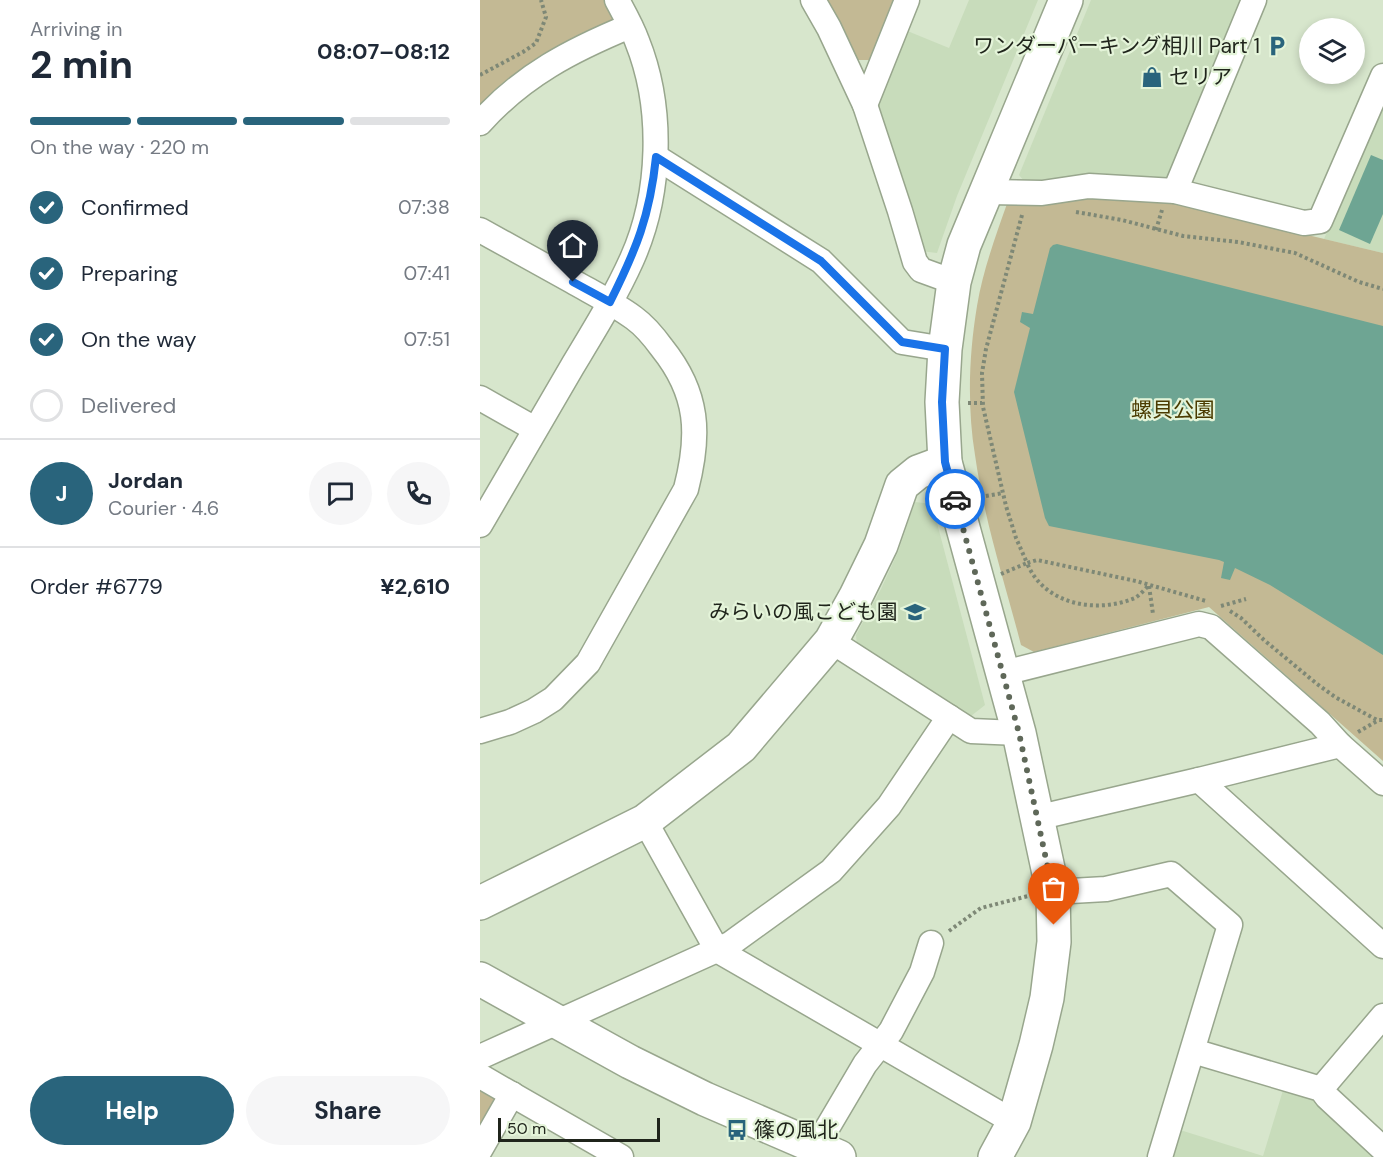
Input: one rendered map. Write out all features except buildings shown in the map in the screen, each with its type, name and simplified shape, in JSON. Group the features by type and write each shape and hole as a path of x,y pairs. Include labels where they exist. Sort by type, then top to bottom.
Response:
{"street":[{"path":"480,525 610,302 632,258 646,220 656,157 655,122 647,71 630,26 617,0"},
{"path":"813,0 829,28 865,105 915,262 921,270 954,282"},
{"path":"865,105 907,0"},
{"path":"995,1157 1014,1122 1047,998 1054,942 1053,892 1004,673 945,462 942,402 945,349 954,282 964,245 1065,0"},
{"path":"1175,191 1254,0"},
{"path":"480,123 511,92 546,66 584,45 630,26"},
{"path":"987,192 1042,193 1089,186 1175,191 1304,223 1320,221 1383,76"},
{"path":"656,157 821,261 902,342 945,349"},
{"path":"480,230 610,302 636,319 651,333 669,356 686,387 693,411 695,436 693,460 686,489 588,663 553,699 534,711 510,722 480,731"},
{"path":"480,398 536,429"},
{"path":"480,903 645,821 741,747 831,641 881,545 902,485 918,472 945,462"},
{"path":"1004,673 1199,624 1211,627 1320,723 1347,740 1383,783"},
{"path":"831,641 971,731 1019,733"},
{"path":"480,1058 730,944 831,871 889,806 949,717"},
{"path":"1036,818 1199,780 1347,740"},
{"path":"1199,780 1383,946"},
{"path":"645,821 717,950 1014,1122"},
{"path":"1053,892 1106,889 1171,874 1230,925 1160,1157"},
{"path":"480,979 662,1078 828,1152 878,1044 891,1030 917,982 931,943"},
{"path":"1321,1089 1383,1016"},
{"path":"1193,1051 1321,1089 1383,1149"},
{"path":"480,1076 621,1157"},
{"path":"480,1150 512,1094"}],"path":[{"path":"480,75 536,43 546,17 541,0"},
{"path":"1067,212 1089,213 1183,236 1238,242 1295,253 1359,282 1383,289"},
{"path":"1030,214 1022,215 986,349 982,373 982,403 1016,538 1030,572 1040,585 1058,596 1080,604 1100,607 1137,597 1149,585"},
{"path":"965,403 982,403"},
{"path":"978,497 1003,493"},
{"path":"998,575 1037,560 1149,585 1221,606 1241,618 1264,640 1335,697 1380,720"},
{"path":"1149,585 1154,621"},
{"path":"1221,606 1246,599"},
{"path":"1347,740 1380,720"},
{"path":"931,943 981,908 1053,892"}],"shaded area":[{"path":"969,0 1038,0 957,196 937,253 920,251 876,101 905,30 949,48"},
{"path":"1091,0 1244,0 1173,175 1162,181 1025,182 1019,175"},
{"path":"1383,102 1383,253 1324,239"},
{"name":"みらいの風こども園","path":"915,502 932,504 985,705 971,716 857,645 856,635 898,552"},
{"path":"1284,1087 1315,1096 1380,1157 1168,1157 1177,1129 1263,1156"}],"green space":[{"path":"480,0 606,0 616,13 612,25 480,108"},
{"path":"824,0 897,0 872,60 854,60"},
{"name":"螺貝公園","path":"1083,197 1170,202 1383,253 1383,761 1209,607 1034,652 1021,645 989,527 972,436 970,399 974,324 986,266 1008,201"},
{"path":"480,1086 496,1096 499,1105 480,1136"}],"water":[{"path":"1371,155 1383,160 1383,214 1370,244 1339,230"},
{"path":"1057,244 1383,326 1383,655 1270,585 1235,568 1230,580 1221,578 1224,562 1219,560 1049,526 1045,518 1014,392 1030,328 1020,322 1022,312 1033,314 1050,248"}],"way so far":[{"path":"955,499 1019,733 1053,892 1054,925"}],"place":[{"name":"ワンダーパーキング相川 Part 1","path":"1277,46"},
{"name":"セリア","path":"1152,77"},
{"name":"みらいの風こども園","path":"915,612"},
{"name":"篠の風北","path":"737,1130"}],"route":[{"path":"573,282 610,302 632,258 646,220 656,157 821,261 902,342 945,349 942,402 945,462 955,499"}]}
